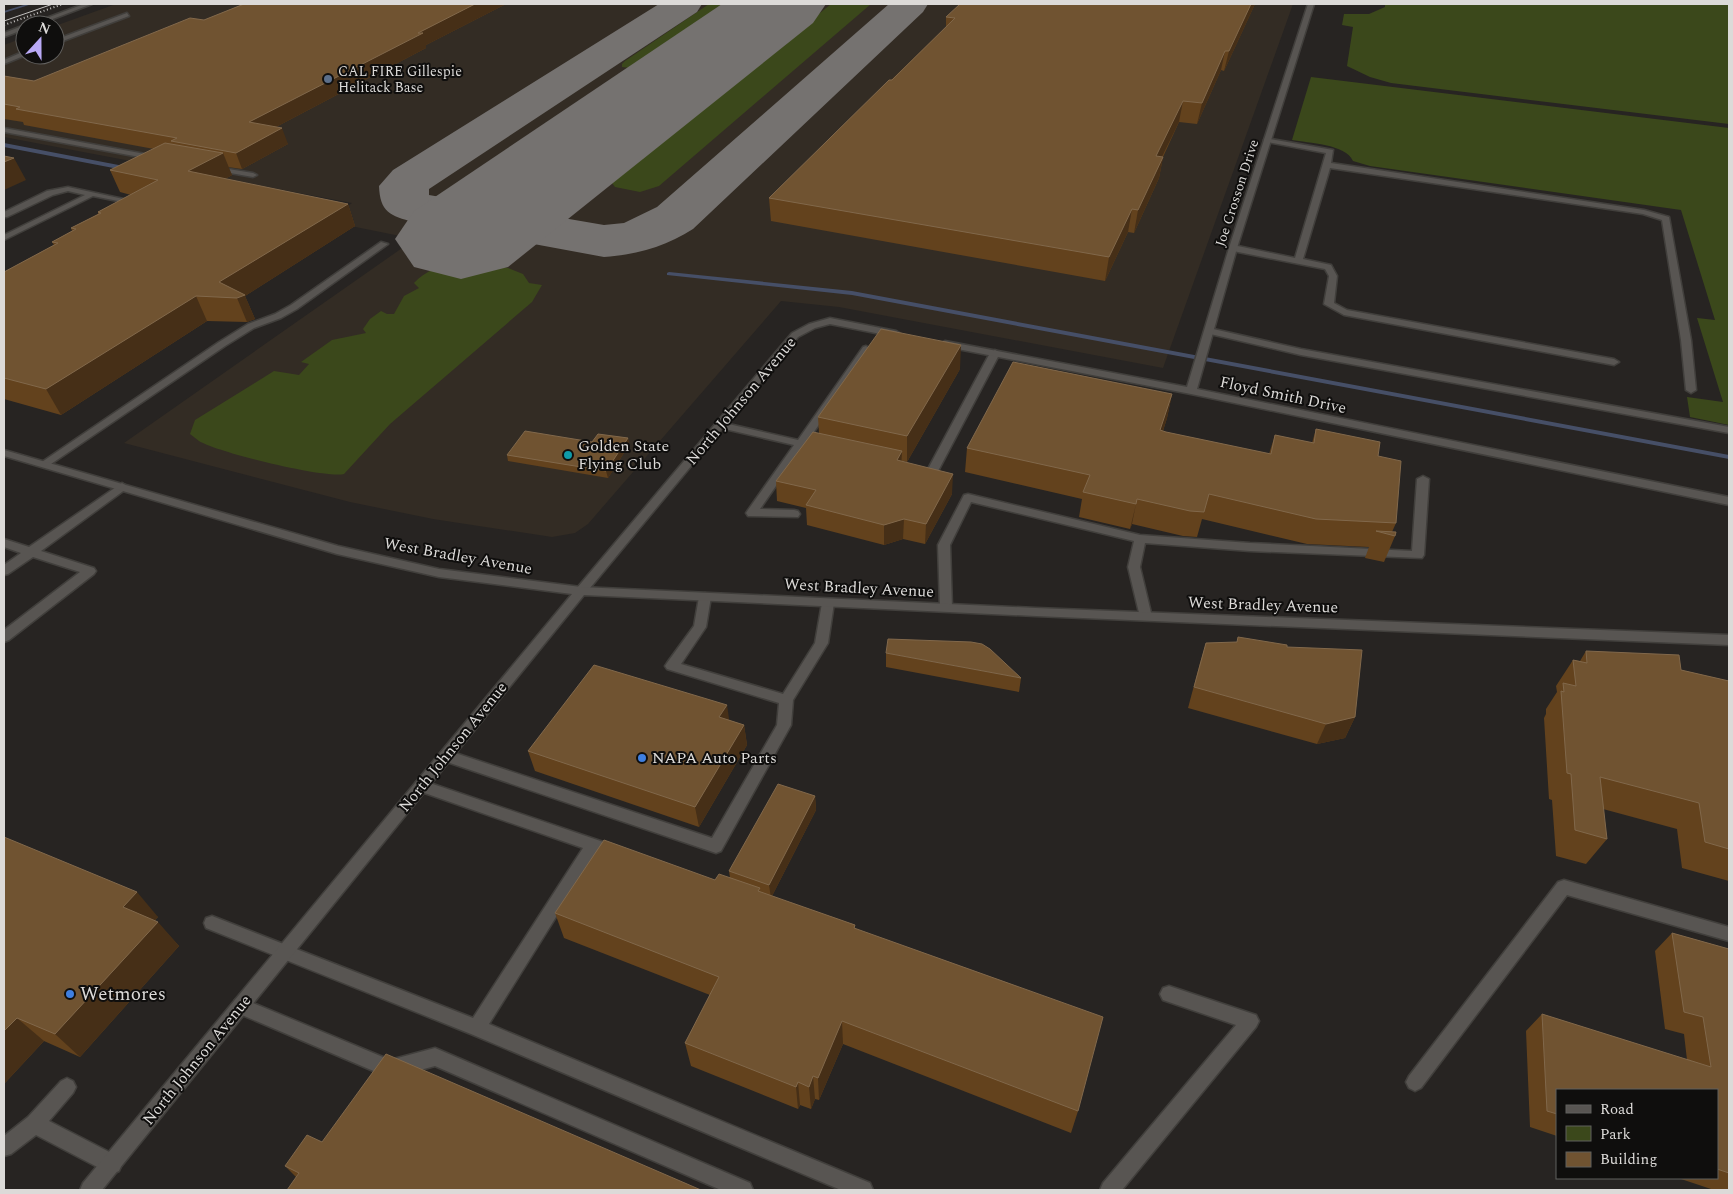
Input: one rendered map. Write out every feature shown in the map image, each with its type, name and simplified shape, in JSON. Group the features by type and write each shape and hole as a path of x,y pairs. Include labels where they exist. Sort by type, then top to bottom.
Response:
{"street":[{"path":"59,15 89,4"},
{"name":"Joe Crosson Drive","path":"1191,391 1233,248 1311,4"},
{"path":"65,38 127,14"},
{"path":"4,130 168,160"},
{"path":"1268,140 1330,152 1298,261"},
{"path":"1327,165 1644,212 1666,219 1686,340 1691,390"},
{"path":"206,167 253,175"},
{"path":"4,214 50,193 68,189 145,204"},
{"path":"4,238 92,194"},
{"path":"44,464 222,344 251,326 278,316 294,307 384,244"},
{"path":"1233,248 1328,267 1333,276 1329,304 1344,312 1614,362"},
{"name":"North Johnson Avenue","path":"90,1190 421,786 795,335 812,326 830,321 908,336"},
{"path":"1208,335 1729,430"},
{"name":"Floyd Smith Drive","path":"937,342 1191,391 1729,501"},
{"path":"794,514 752,513 866,349"},
{"path":"912,469 931,473 995,353"},
{"path":"720,425 828,450"},
{"name":"West Bradley Avenue","path":"4,453 355,554 439,573 581,592 1729,640"},
{"path":"946,608 944,545 968,498 1140,539 1250,547 1418,555 1423,479"},
{"path":"4,571 122,487"},
{"path":"1140,539 1134,567 1146,617"},
{"path":"4,543 90,570 4,637"},
{"path":"705,597 700,627 672,666 786,700"},
{"path":"446,756 716,846 784,725 786,700 821,643 828,603"},
{"path":"421,786 630,858"},
{"path":"477,1028 593,845"},
{"path":"1415,1082 1564,887 1729,934"},
{"path":"212,923 477,1028 863,1190"},
{"path":"1110,1190 1250,1021 1169,994"},
{"path":"241,1006 390,1069 435,1058 743,1190"},
{"path":"4,1147 35,1124 67,1087"},
{"path":"35,1124 112,1164"}],"shaded area":[{"path":"116,4 1293,4 1163,368 839,307 781,301 588,524 575,533 552,537 433,519 350,502 124,443 415,239 326,221 352,203 4,137 4,45 15,41 15,65 65,65 65,22"}],"green space":[{"path":"709,4 738,4 648,65 638,69 622,67 625,61"},
{"path":"831,4 871,4 659,186 640,192 615,187 612,183"},
{"path":"1385,4 1729,4 1729,124 1391,83 1370,77 1347,66 1353,27 1342,25 1344,14 1369,14 1385,7"},
{"path":"1311,77 1729,128 1729,425 1690,417 1687,397 1723,402 1697,318 1715,320 1681,210 1370,166 1353,161 1349,155 1335,148 1292,140"},
{"path":"451,257 508,268 523,274 529,283 542,285 532,302 390,424 344,474 295,469 248,458 209,446 190,434 195,420 274,371 299,375 309,364 301,362 332,340 366,333 363,329 370,319 381,311 387,314 394,314 404,296 419,288 414,283"}],"building":[{"path":"244,4 475,4 418,33 423,33 249,122 282,128 236,153 171,141 177,138 16,109 20,107 4,104 4,76 34,81 190,18 204,20"},
{"path":"960,4 1251,4 1229,51 1225,51 1202,103 1183,101 1156,156 1163,157 1138,210 1132,209 1109,257 769,198 955,18 946,17"},
{"path":"165,143 223,153 188,171 348,204 219,282 245,295 237,298 196,296 46,389 4,378 4,272 58,243 52,242 76,229 71,228 158,180 110,170"},
{"path":"4,156 14,158 4,162"},
{"path":"881,329 961,345 907,436 818,417"},
{"path":"1013,362 1172,394 1160,430 1166,432 1271,454 1275,435 1314,443 1316,429 1380,442 1378,456 1401,461 1396,523 1316,519 1209,494 1204,512 1190,511 1137,499 1136,504 1083,492 1090,475 967,448"},
{"name":"Golden State Flying Club","path":"525,431 592,442 598,434 628,438 606,471 507,455"},
{"path":"813,432 902,451 897,460 953,474 926,524 904,519 884,525 806,505 816,490 776,481"},
{"path":"1376,531 1396,532 1395,536"},
{"path":"1238,637 1287,645 1287,647 1362,650 1355,717 1326,724 1194,687 1206,643 1237,642"},
{"path":"888,639 982,644 1021,678 886,653"},
{"path":"1586,651 1679,655 1681,670 1729,681 1729,849 1705,842 1699,803 1600,777 1607,839 1575,830 1571,774 1567,773 1561,691 1564,692 1563,683 1576,686 1573,660 1587,663"},
{"name":"NAPA Auto Parts","path":"594,665 727,705 719,717 744,725 695,807 528,751"},
{"path":"778,784 815,796 769,885 729,871"},
{"name":"Wetmores","path":"4,837 137,892 123,907 158,922 55,1034 17,1018 4,1031"},
{"path":"604,840 715,880 719,874 760,888 758,891 855,925 854,928 1103,1017 1078,1111 842,1021 818,1078 813,1076 809,1087 798,1082 796,1087 685,1043 719,977 555,913"},
{"path":"1672,933 1729,949 1729,1173 1718,1169 1718,1089 1556,1089 1556,1114 1547,1111 1542,1014 1711,1067 1703,1017 1684,1012"},
{"path":"386,1054 701,1190 287,1190 299,1173 285,1166 307,1135 322,1142"}],"waterway":[{"path":"4,12 30,4"},
{"path":"4,145 129,169"},
{"path":"669,274 852,293 1729,457"}],"taxiway":[{"path":"684,4 410,180 404,186 405,201 414,207 604,241 623,239 650,232 675,218 910,4"}],"runway":[{"path":"461,239 781,4"}],"tram line":[{"path":"4,21 53,4"}],"railway":[{"path":"4,25 63,4"}],"place":[{"name":"CAL FIRE Gillespie Helitack Base","path":"328,79"},
{"name":"Golden State Flying Club","path":"568,455"},
{"name":"NAPA Auto Parts","path":"642,758"},
{"name":"Wetmores","path":"70,994"}]}
